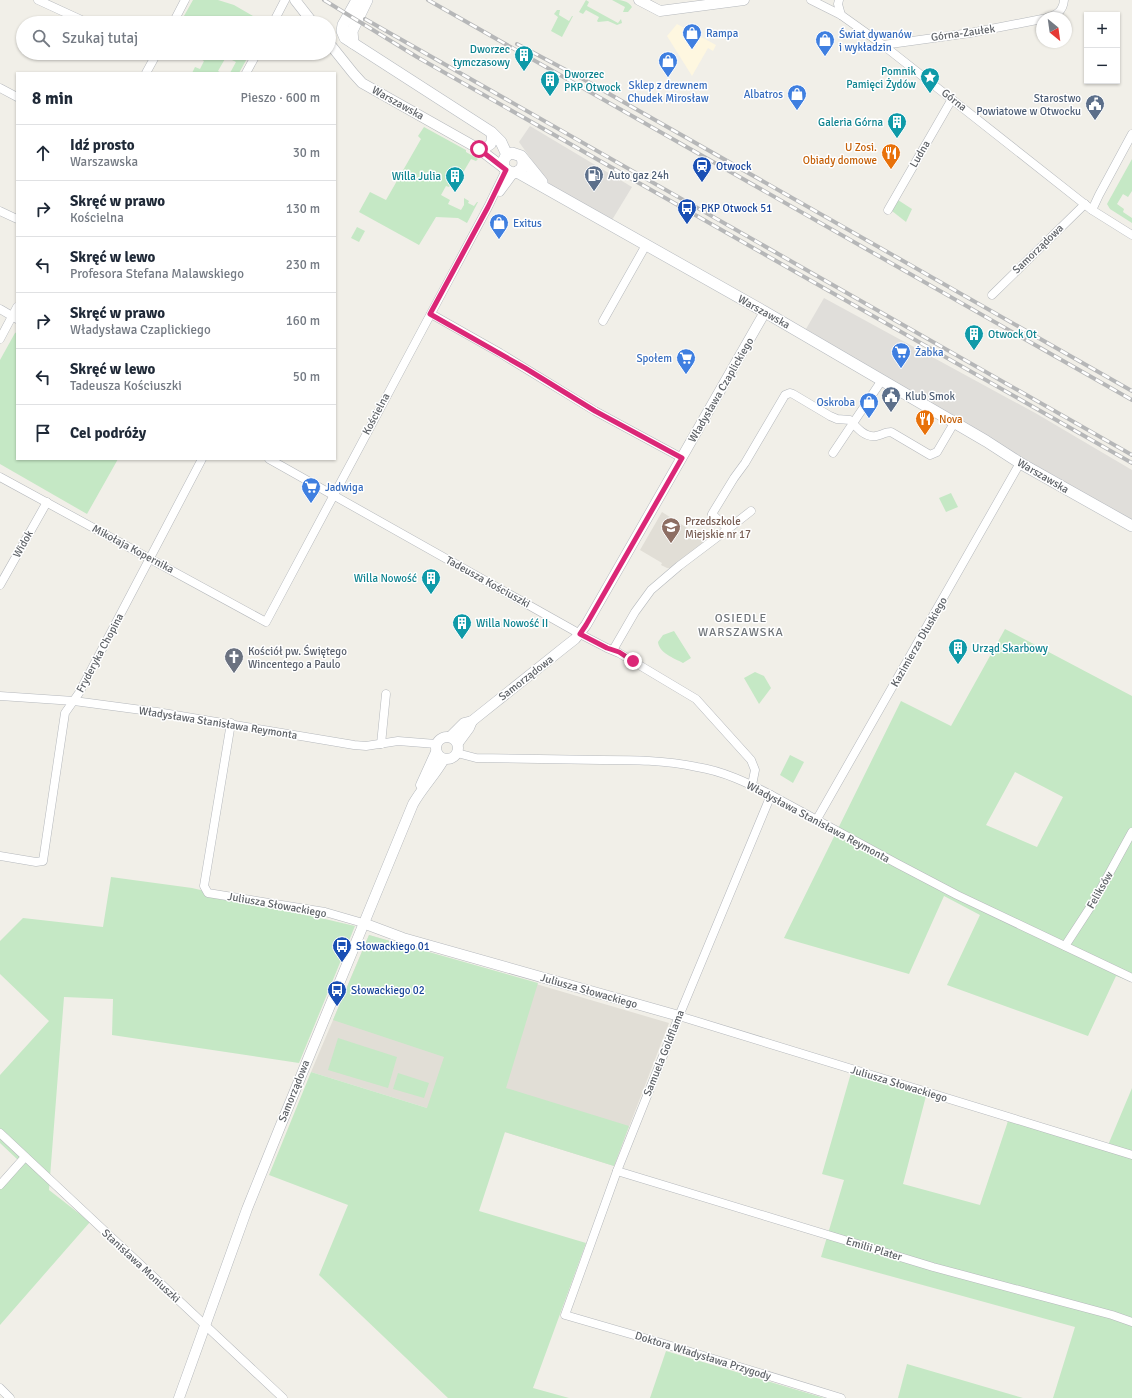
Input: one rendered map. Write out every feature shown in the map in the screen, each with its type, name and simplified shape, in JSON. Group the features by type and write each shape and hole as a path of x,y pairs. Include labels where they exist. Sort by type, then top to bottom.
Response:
{"main road":[{"path":"353,43 345,38 342,31 343,25 356,0"},
{"path":"353,43 352,30 354,24 368,0"},
{"name":"Warszawska","path":"353,43 491,132 508,140 512,163 548,188 882,380 986,441 1020,463 1132,526"}],"street":[{"path":"38,0 73,16"},
{"path":"177,16 185,0"},
{"path":"277,16 285,0"},
{"path":"295,0 308,16"},
{"path":"639,0 660,11 744,0"},
{"name":"Górna","path":"811,0 841,15 883,45 1092,210 1132,235"},
{"path":"839,0 838,4 841,15"},
{"path":"1059,12 1062,8 1064,0"},
{"name":"Górna-Zaułek","path":"883,45 970,33 1036,20"},
{"name":"Warszawska","path":"336,51 362,83 479,149 512,163"},
{"path":"146,72 151,60"},
{"path":"247,72 253,60"},
{"path":"0,88 16,96"},
{"name":"Ludna","path":"888,210 952,99"},
{"path":"479,149 491,144 491,132"},
{"path":"1092,210 1132,134"},
{"name":"Kościelna","path":"266,622 512,163"},
{"name":"Samorządowa","path":"992,295 1085,204"},
{"path":"0,211 16,219"},
{"path":"603,321 646,245"},
{"path":"0,310 14,318 0,338"},
{"name":"Władysława Czaplickiego","path":"580,634 625,559 765,312"},
{"path":"430,314 525,368 595,411 682,458"},
{"path":"833,453 882,380"},
{"path":"728,529 712,514 745,463 785,395 790,393 793,394 836,419 848,419 863,432 871,436 891,432 930,455 937,452 954,423"},
{"name":"Fryderyka Chopina","path":"0,856 42,862 65,713 79,693 201,460"},
{"name":"Tadeusza Kościuszki","path":"272,460 580,634 619,652 696,699 751,760 755,770 752,785"},
{"name":"Kazimierza Dłuskiego","path":"817,819 1020,463"},
{"name":"Mikołaja Kopernika","path":"0,477 266,622"},
{"name":"Widok","path":"0,585 47,502"},
{"path":"613,650 635,612 651,590 669,574 751,511"},
{"name":"Samorządowa","path":"455,744 469,728 472,721 580,634"},
{"path":"381,744 386,694"},
{"name":"Władysława Stanisława Reymonta","path":"0,696 74,701 157,712 232,723 282,734 354,745 366,746 398,741 438,752"},
{"name":"Juliusza Słowackiego","path":"232,723 204,886 208,893 324,912 363,923 404,938 679,1016 1132,1155"},
{"path":"443,737 455,744 451,758 438,752 440,739 443,737"},
{"name":"Władysława Stanisława Reymonta","path":"455,744 476,758 632,760 666,762 699,767 752,785 957,895 1132,978"},
{"name":"Samorządowa","path":"179,1398 247,1209 363,923 413,804 422,789 420,784 438,752"},
{"name":"Samuela Goldflama","path":"565,1315 616,1171 771,795"},
{"name":"Feliksów","path":"1065,946 1093,903 1132,832"},
{"name":"Stanisława Moniuszki","path":"0,1134 282,1398"},
{"path":"0,1186 24,1157"},
{"name":"Emilii Plater","path":"616,1171 933,1267 1112,1315 1132,1322"},
{"name":"Doktora Władysława Przygody","path":"565,1315 840,1398"},
{"path":"0,1388 10,1398"}],"shaded area":[{"name":"Rampa","path":"677,24 716,45 713,51 708,48 692,76 667,36"},
{"path":"530,126 632,187 612,220 549,184 519,142"},
{"path":"824,298 1037,414 1132,470 1132,520 1014,456 806,329"},
{"name":"Przedszkole Miejskie nr 17","path":"662,512 706,540 670,568 661,565 662,563 640,550"},
{"path":"369,935 669,1023 614,1166 311,1072"}],"green space":[{"path":"193,0 218,0 234,5 253,16 184,16"},
{"path":"586,0 589,2 587,6 618,23 621,19 622,23 617,25 608,21 598,22 599,17 586,10 583,14 579,12"},
{"path":"612,0 621,0 632,7 628,12 623,12 625,7"},
{"path":"557,10 560,10 559,15 569,21 573,16 562,37 551,31 558,17 554,14"},
{"path":"202,60 224,60 218,71 220,72 192,72 195,67 200,69 204,61"},
{"path":"232,60 246,60 240,72 231,72 236,62"},
{"path":"424,127 466,150 466,152 478,159 476,161 471,159 461,176 462,177 459,184 453,181 449,187 446,186 441,195 450,200 448,204 461,210 464,205 464,198 469,201 468,203 474,206 478,202 467,223 458,218 436,217 419,245 359,212 370,192 386,200 421,139 418,136"},
{"path":"1132,159 1132,191 1128,197 1123,194 1117,204 1124,209 1123,212 1132,218 1132,223 1110,209 1107,204"},
{"path":"898,200 912,209 906,222 892,211"},
{"path":"357,227 365,231 359,242 351,238"},
{"path":"15,333 16,460 117,460 87,514 0,464 0,360"},
{"path":"951,493 958,507 946,512 939,498"},
{"path":"1005,629 1132,696 1132,982 1116,976 1088,1036 947,985 980,915 944,896 909,974 784,938 901,701 951,726","holes":["1015,772 1063,797 1037,847 986,825"]},
{"path":"674,631 691,658 683,663 668,655 659,646 658,642 663,635"},
{"path":"755,672 764,676 771,688 759,704 744,678"},
{"path":"790,755 804,762 793,783 780,775"},
{"path":"111,877 192,888 355,926 299,1063 112,1035 113,999 64,997 49,1190 90,1222 0,1325 0,1180 18,1160 0,1143 0,1075 49,1021 0,974 0,941 23,918 103,927"},
{"path":"369,935 538,983 506,1088 629,1126 614,1166 505,1132 479,1211 586,1243 533,1388 569,1398 448,1398 319,1275 348,1205 269,1175 311,1072 427,1108 444,1057 333,1020"},
{"path":"338,1038 397,1057 388,1088 328,1070"},
{"path":"398,1073 429,1083 424,1098 393,1089"},
{"path":"851,1073 926,1096 903,1184 980,1205 1008,1121 1106,1150 1132,1088 1132,1398 1053,1398 1075,1327 821,1257 844,1180 822,1174"},
{"path":"666,1351 824,1398 650,1398"},
{"path":"907,1364 1023,1398 898,1398"}],"railway":[{"path":"324,0 417,57 1132,463"},
{"path":"428,0 1132,400"},
{"path":"365,19 1132,455"},
{"path":"517,44 583,79 1132,391"}],"place":[{"name":"Rampa","path":"692,50"},
{"name":"Świat dywanów i wykładzin","path":"825,57"},
{"name":"Dworzec tymczasowy","path":"524,72"},
{"name":"Sklep z drewnem Chudek Mirosław","path":"668,78"},
{"name":"Pomnik Pamięci Żydów","path":"930,94"},
{"name":"Dworzec PKP Otwock","path":"550,97"},
{"name":"Albatros","path":"797,111"},
{"name":"Starostwo Powiatowe w Otwocku","path":"1095,121"},
{"name":"Galeria Górna","path":"897,139"},
{"name":"U Zosi. Obiady domowe","path":"891,170"},
{"name":"Otwock","path":"702,183"},
{"name":"Auto gaz 24h","path":"594,192"},
{"name":"Willa Julia","path":"455,193"},
{"name":"PKP Otwock 51","path":"687,225"},
{"name":"Exitus","path":"499,240"},
{"name":"Otwock Ot","path":"974,351"},
{"name":"Żabka","path":"901,369"},
{"name":"Społem","path":"686,375"},
{"name":"Klub Smok","path":"891,413"},
{"name":"Oskroba","path":"869,419"},
{"name":"Nova","path":"925,436"},
{"name":"Jadwiga","path":"311,504"},
{"name":"Przedszkole Miejskie nr 17","path":"671,544"},
{"name":"Willa Nowość","path":"431,595"},
{"name":"Willa Nowość II","path":"462,640"},
{"name":"Urząd Skarbowy","path":"958,665"},
{"name":"Kościół pw. Świętego Wincentego a Paulo","path":"234,674"},
{"name":"Słowackiego 01","path":"342,963"},
{"name":"Słowackiego 02","path":"337,1007"}],"district":[{"name":"OSIEDLE WARSZAWSKA","path":"741,625"}],"route":[{"path":"479,149 506,170 488,207 430,314 525,368 595,411 682,458 625,559 580,634 607,648 619,652 633,661"}]}
